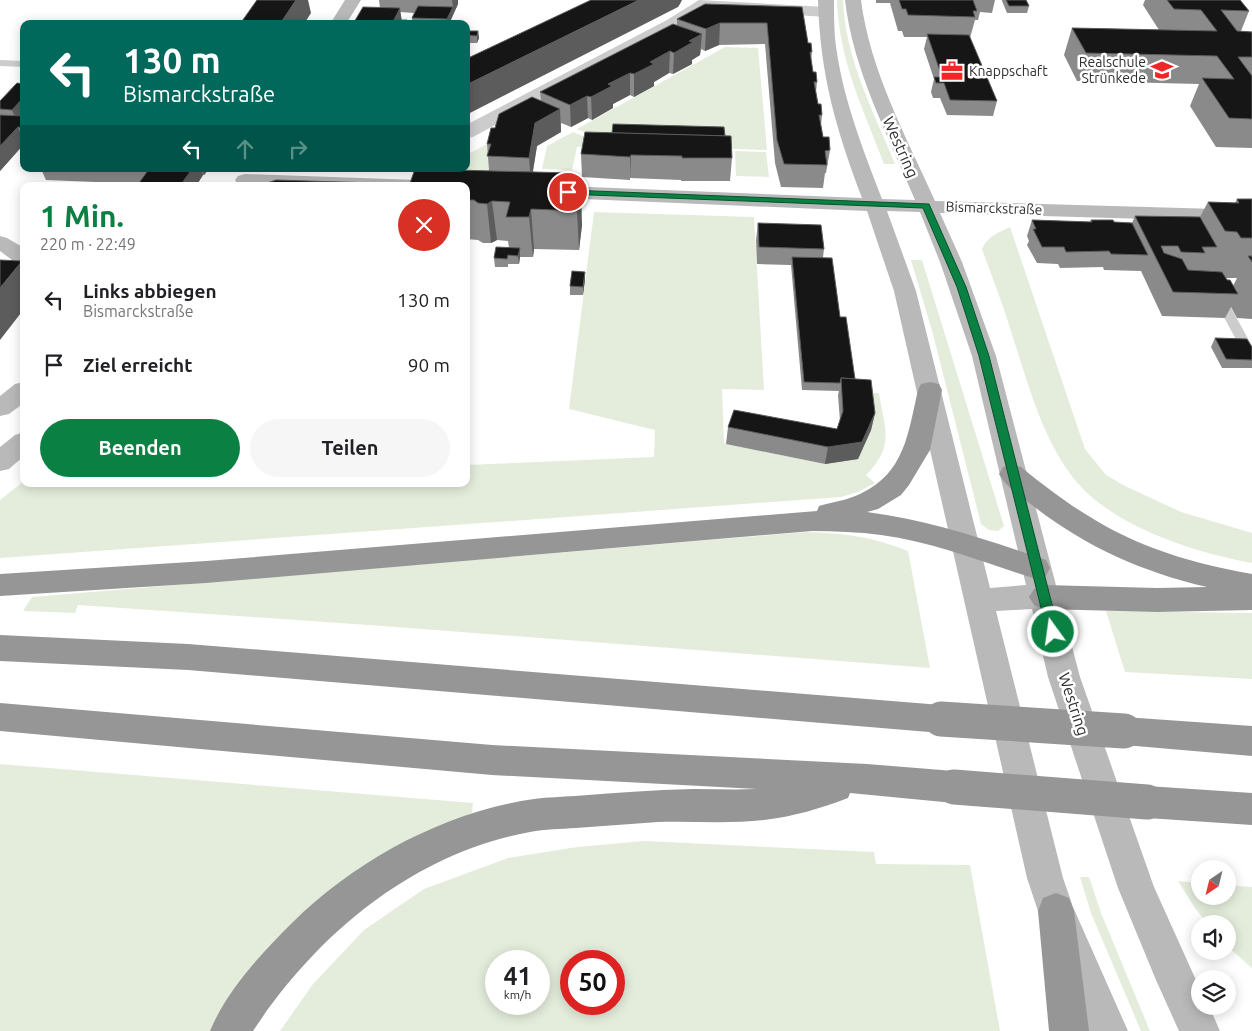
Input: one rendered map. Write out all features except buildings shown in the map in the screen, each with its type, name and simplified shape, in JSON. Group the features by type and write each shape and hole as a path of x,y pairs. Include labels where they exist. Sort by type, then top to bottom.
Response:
{"highway":[{"path":"812,521 868,502 892,488 917,450 930,390"},
{"path":"1012,474 1067,517 1119,547 1179,569 1252,585"},
{"path":"0,585 216,571 812,521 863,522 904,530 1036,568"},
{"path":"1044,597 1149,600 1252,598"},
{"path":"0,648 198,658 941,719 1252,741"},
{"path":"0,718 492,760 867,779 1252,809"},
{"path":"230,1031 241,1012 278,964 319,923 361,889 391,868 430,846 471,830 529,816 619,808 764,804 867,779"},
{"path":"1056,911 1069,1031"}],"main road":[{"path":"340,20 352,0"},
{"name":"Westring","path":"853,0 856,26 866,64 961,287 981,348 1064,677 1136,888 1169,967 1200,1031"},
{"path":"826,6 825,28 837,95 847,128 896,260 930,390 965,546 980,601 1045,878 1056,911 1108,1031"},
{"path":"245,178 330,182"},
{"name":"Bismarckstraße","path":"470,188 926,206 1173,221 1252,216"},
{"path":"0,241 20,245"},
{"path":"0,241 20,255"},
{"path":"0,408 20,393"},
{"path":"980,601 1013,597 1044,597"}],"street":[{"path":"470,131 666,27 702,2 826,6"}],"lane":[{"path":"0,63 20,64"},
{"path":"1214,287 1252,358"}],"green space":[{"path":"837,0 843,0 849,43 855,63 869,104 895,164 884,164 860,104 842,43"},
{"path":"725,47 758,48 767,150 612,144 577,129"},
{"path":"573,132 609,147 577,147 572,170 542,169 547,146"},
{"path":"501,137 491,175 453,173 470,172 470,153"},
{"path":"735,151 766,152 769,177 736,176"},
{"path":"594,212 754,217 764,390 722,389 724,443 825,464 858,459 866,393 879,393 886,437 881,455 866,475 875,483 858,492 841,497 0,558 0,500 20,484 20,487 470,487 470,465 654,457 655,430 569,409"},
{"path":"1010,227 1085,449 1106,475 1125,486 1181,512 1252,533 1252,563 1185,546 1140,528 1100,504 1069,473 1047,434 1038,413 1004,308 982,249 990,238"},
{"path":"911,260 922,260 1004,526 998,531 989,530 981,524 933,334"},
{"path":"806,532 833,533 858,537 883,542 908,551 930,668 383,626 78,605 75,613 23,611 32,597"},
{"path":"1106,611 1252,613 1252,679 1125,672"},
{"path":"0,764 473,803 472,813 417,837 358,869 326,896 212,1031 0,1031"},
{"path":"644,841 874,852 876,864 970,865 1000,1031 280,1031 313,984 364,930 424,889 508,858 577,847"},
{"path":"1080,877 1089,877 1101,913 1150,1031 1141,1031 1091,913"},
{"path":"1178,881 1191,882 1191,902"},
{"path":"1236,886 1252,887 1252,968 1236,954 1236,915 1201,915 1193,905 1236,905"}],"place":[{"name":"Realschule Strünkede","path":"1162,70"},
{"name":"Knappschaft","path":"952,71"}],"route":[{"path":"568,192 926,206 961,287 984,356 1008,461 1053,632"}]}
